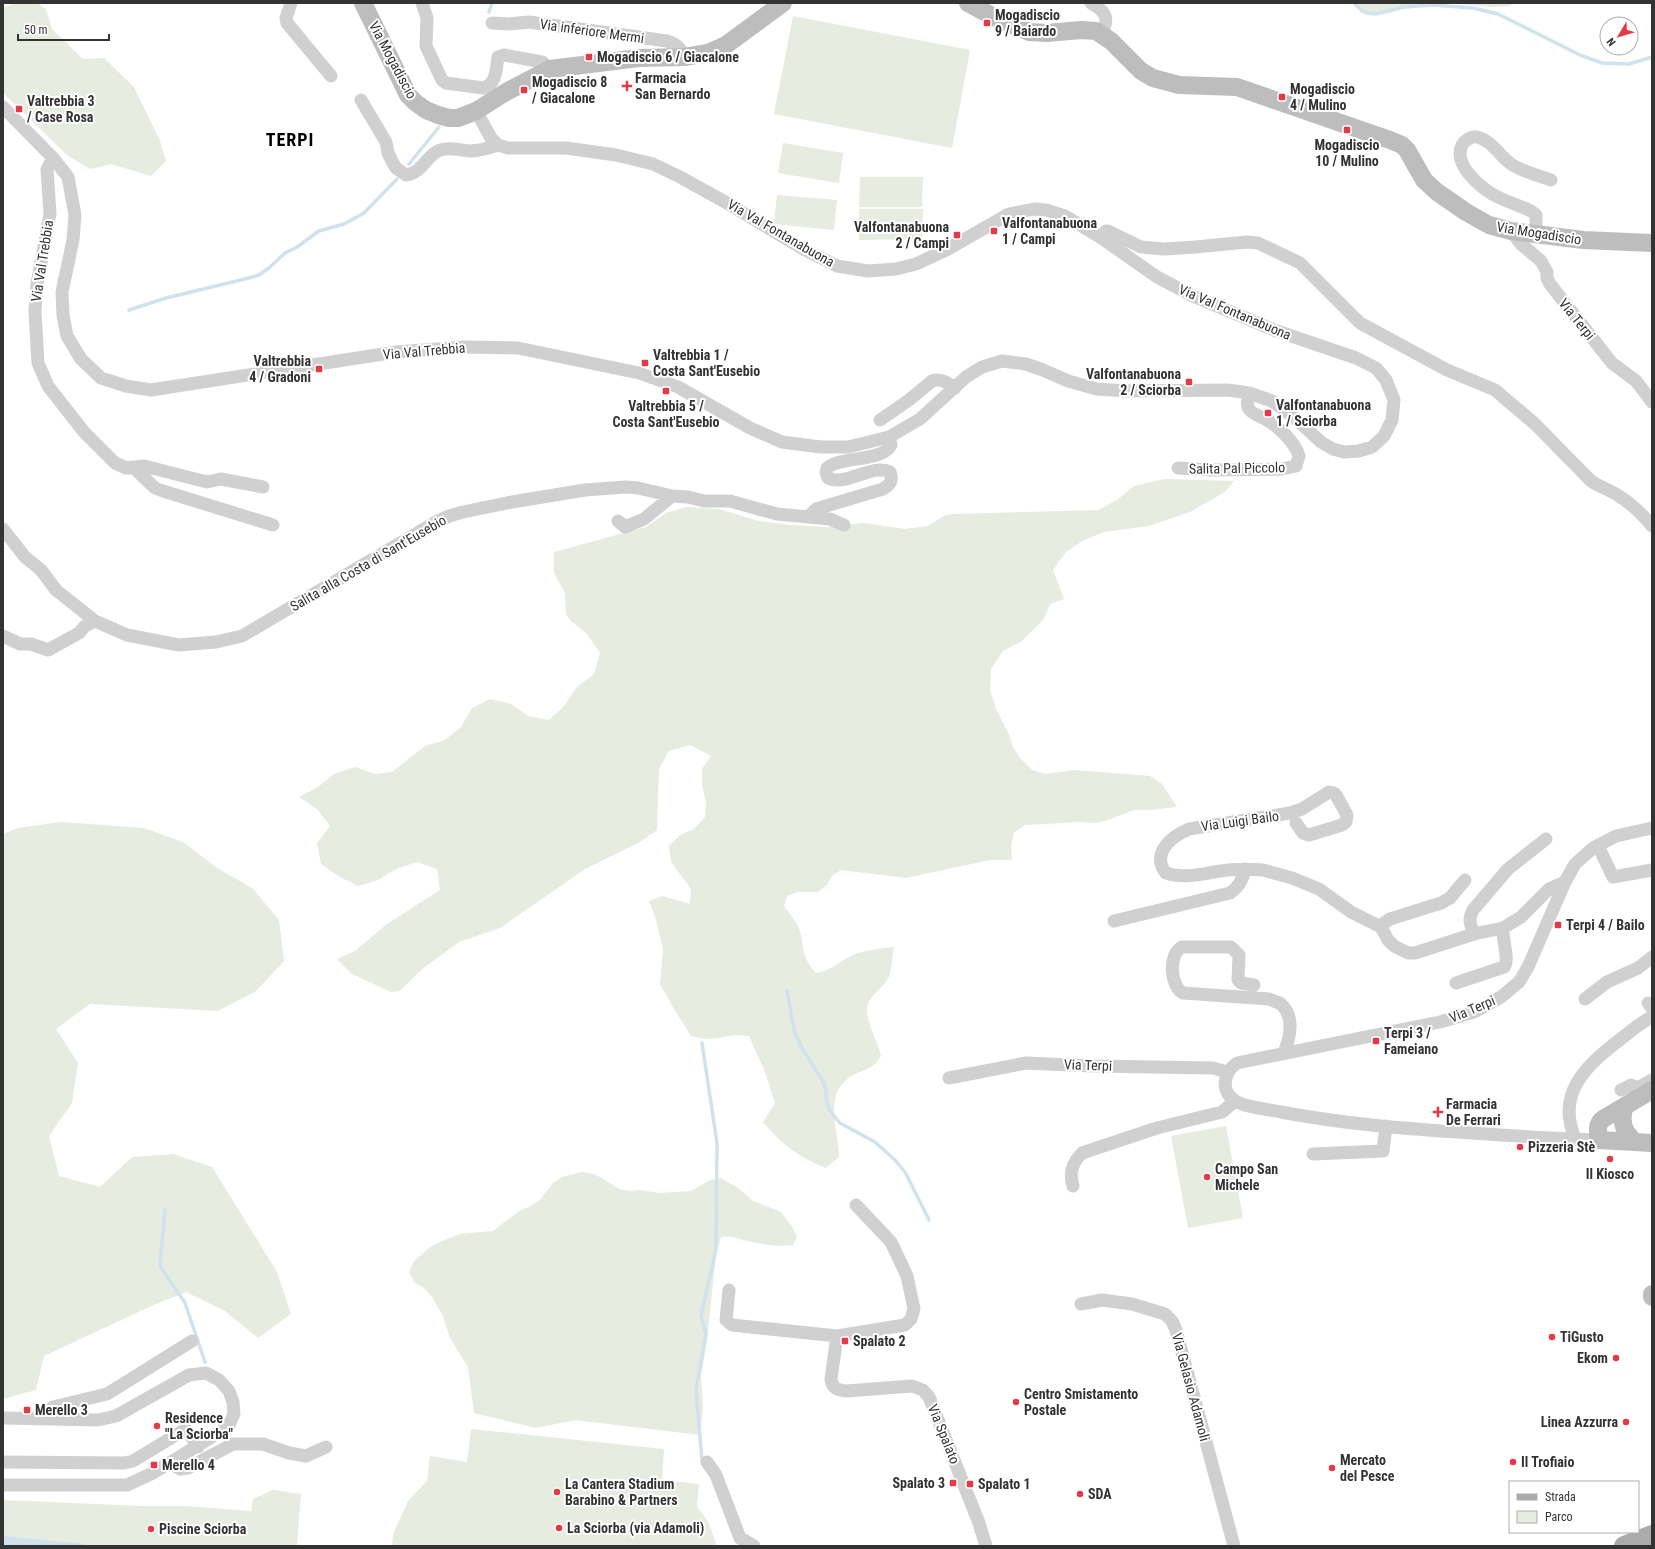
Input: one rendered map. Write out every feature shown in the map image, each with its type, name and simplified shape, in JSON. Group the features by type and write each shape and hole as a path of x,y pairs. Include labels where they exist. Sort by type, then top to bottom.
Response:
{"main road":[{"path":"1624,1546 1652,1534"}],"street":[{"path":"292,3 286,18 286,23 331,76"},
{"name":"Via Mogadiscio","path":"363,3 402,84 416,103 426,110 449,118 458,118 476,111 506,92 550,69 639,58 684,57 717,50 783,3"},
{"path":"422,3 427,18 426,46 440,76 446,82 483,88 487,87 495,79 498,57 504,55 542,62 550,69"},
{"path":"968,3 994,18 1029,32 1047,33 1089,29 1102,34 1107,23 1105,14 1102,10 1091,3"},
{"name":"Via inferiore Mermi","path":"492,23 509,24 529,22 667,41 676,44 681,49 684,57"},
{"name":"Via Mogadiscio","path":"1102,34 1141,71 1153,78 1180,84 1237,88 1402,145 1411,155 1424,180 1436,192 1489,225 1511,231 1594,241 1652,243"},
{"name":"Via Val Fontanabuona","path":"361,100 386,142 388,153 393,163 396,168 406,175 417,172 430,157 439,150 450,148 477,151 498,145 508,148 566,148 616,154 653,164 687,180 805,250 837,266 868,271 896,270 916,264 946,250 1010,214 1034,209 1046,210 1065,216 1100,237 1157,276 1193,296 1274,330 1356,358 1376,368 1386,380 1394,400 1392,420 1384,436 1376,443 1359,451 1344,452 1333,449 1321,442 1284,409 1272,401 1249,393 1228,390 1127,391 1097,389 1068,381 1026,364 1002,361 982,367 966,377 955,388"},
{"name":"Via Val Trebbia","path":"3,107 53,158 68,177 75,215 72,240 62,292 63,315 67,336 82,359 101,378 126,386 151,390 396,352 464,347 518,348 639,373 678,387 750,428 782,442 821,447 848,446 889,437 920,419 955,388"},
{"path":"476,111 491,138 498,145"},
{"path":"1536,233 1536,215 1532,211 1493,195 1481,187 1471,176 1461,161 1461,148 1463,143 1469,139 1478,137 1490,144 1511,164 1551,180"},
{"name":"Via Val Trebbia","path":"53,158 46,169 50,214 37,284 35,311 38,363 48,386 84,432 120,467 134,468 144,466 207,482 222,479 264,487"},
{"path":"1100,237 1108,231 1141,247 1164,249 1247,242 1258,243 1282,253 1300,263 1360,323 1447,370 1495,390 1535,424 1591,481 1600,488 1618,496 1632,505 1652,526"},
{"name":"Via Terpi","path":"1511,231 1521,244 1542,261 1550,284 1612,363 1636,381 1652,402"},
{"path":"880,420 924,387 936,380 942,380 955,388"},
{"name":"Salita Pal Piccolo","path":"1178,468 1212,470 1282,469 1296,466 1299,456 1294,446 1267,420 1250,411 1248,405 1249,393"},
{"path":"844,524 830,519 809,516 812,511 816,509 883,489 889,486 892,481 892,476 890,472 886,470 879,470 838,480 831,479 826,475 827,468 833,464 863,458 885,451 891,445 889,437"},
{"name":"Via Val Trebbia","path":"134,468 155,488 273,525"},
{"name":"Salita alla Costa di Sant'Eusebio","path":"3,529 25,557 41,570 56,590 95,621 128,635 179,645 233,639 242,636 313,594 333,584 397,544 449,516 512,502 611,486 638,488 672,496 688,497 704,501 730,501 777,514 809,516"},
{"path":"618,522 625,527 644,518 672,496"},
{"path":"6,641 20,644 31,644 48,650 79,633 85,626 95,621"},
{"name":"Via Luigi Bailo","path":"1296,823 1303,833 1309,836 1342,825 1346,822 1347,815 1334,792 1329,792 1302,809 1290,813 1189,829 1176,835 1168,842 1160,859 1162,869 1166,873 1175,876 1229,870 1263,870 1310,884 1329,895 1351,912 1381,927"},
{"name":"Via Terpi","path":"949,1078 1026,1063 1093,1066 1213,1068 1227,1072 1237,1063 1440,1022 1474,1012 1501,997 1519,982 1528,967 1565,882 1575,864 1593,848 1616,836 1652,828"},
{"path":"1474,934 1469,917 1472,910 1508,869 1546,839"},
{"path":"1600,844 1600,850 1614,877 1652,870"},
{"path":"1114,921 1230,893 1243,879 1245,870"},
{"path":"1465,880 1450,898 1441,903 1390,919 1384,923 1381,927 1388,940 1394,946 1408,953 1416,952 1474,934 1503,928 1521,917 1549,889 1565,882"},
{"path":"1456,983 1504,967 1507,960 1502,937 1503,928"},
{"path":"1254,985 1241,983 1238,980 1239,955 1231,947 1182,947 1178,949 1173,958 1175,985 1183,994 1269,999 1281,1004 1287,1013 1291,1026 1289,1041 1284,1053"},
{"path":"1585,999 1607,982 1638,968 1652,957"},
{"path":"1576,1140 1571,1122 1570,1103 1572,1091 1579,1077 1601,1054 1652,1017"},
{"path":"1227,1072 1224,1082 1225,1089 1235,1101 1245,1105 1296,1114 1386,1126 1576,1140 1634,1141 1652,1143"},
{"path":"1599,1140 1598,1127 1601,1121 1623,1098 1631,1085 1638,1088 1652,1080"},
{"path":"1623,1098 1652,1090"},
{"path":"1623,1098 1624,1125 1627,1134 1634,1141"},
{"path":"1073,1186 1071,1174 1072,1166 1075,1160 1082,1153 1157,1128 1222,1112 1235,1101"},
{"path":"1312,1154 1383,1151 1386,1126"},
{"path":"729,1290 726,1320 732,1325 837,1336 900,1327 908,1323 913,1315 914,1309 907,1276 891,1242 856,1205"},
{"name":"Via Gelasio Adamoli","path":"1081,1304 1102,1300 1132,1304 1165,1314 1172,1321 1176,1330 1234,1546"},
{"name":"Via Spalato","path":"837,1336 831,1379 835,1388 846,1391 912,1386 923,1390 929,1397 979,1522 986,1546"},
{"path":"46,1418 47,1412 53,1407 107,1394 192,1341"},
{"path":"3,1418 98,1420 116,1416 189,1374 206,1373 219,1380 229,1391 233,1402 234,1414 228,1427 213,1431 198,1447 153,1474 127,1485 3,1485"},
{"path":"3,1462 124,1463 133,1461 186,1429 198,1447"},
{"path":"170,1463 180,1469 188,1468 234,1444 263,1444 289,1453 306,1456 326,1447"},
{"path":"707,1462 716,1475 740,1538 754,1546"}],"green space":[{"path":"15,3 37,3 46,9 52,29 83,59 104,58 134,87 160,141 166,161 151,176 111,164 90,169 67,155 3,93 3,8"},
{"path":"1352,3 1447,3 1374,13 1363,11"},
{"path":"1447,3 1512,3 1511,6 1493,7"},
{"path":"793,16 970,50 952,148 774,114"},
{"path":"783,143 843,153 839,183 778,173"},
{"path":"860,177 923,177 922,207 859,207"},
{"path":"777,195 837,200 834,230 774,224"},
{"path":"859,209 923,209 922,239 859,240"},
{"path":"1165,479 1234,481 1225,492 1190,512 1149,526 1104,532 1084,540 1066,552 1053,570 1064,599 1050,604 1044,619 1022,641 1003,651 991,669 990,690 996,709 1009,735 1013,747 1020,758 1032,770 1045,774 1075,770 1150,776 1162,784 1177,807 1134,810 1108,820 1095,823 1081,822 1025,825 1014,833 1011,846 1012,860 990,860 906,878 841,870 832,876 827,885 818,892 797,892 787,896 784,906 797,924 805,955 816,973 831,968 848,957 857,954 894,947 890,974 883,985 874,994 868,1004 867,1010 869,1023 881,1056 872,1066 846,1080 839,1088 834,1106 834,1117 839,1157 826,1168 808,1160 792,1150 776,1137 763,1122 775,1103 765,1072 749,1036 734,1035 705,1039 691,1036 660,984 663,949 655,916 649,901 663,896 690,904 691,889 671,862 669,846 680,835 694,829 705,817 706,801 702,785 702,769 711,756 690,745 669,751 659,769 657,830 640,842 585,869 500,928 459,942 421,970 400,991 391,992 352,974 337,959 355,951 387,924 440,890 437,869 417,862 396,869 378,880 358,886 338,876 321,864 317,843 330,826 317,809 299,797 318,787 334,774 355,767 375,774 392,772 425,746 445,740 461,727 472,708 490,699 511,704 528,716 549,720 564,706 577,687 594,674 600,653 587,634 571,621 566,614 565,593 554,573 554,552 646,527 666,513 686,507 719,509 759,521 791,525 826,527 864,523 905,529 927,526 946,515 953,514 1098,510 1117,500 1134,486"},
{"path":"61,822 144,828 183,842 217,868 252,888 279,920 284,961 256,991 218,1011 90,1004 56,1029 78,1063 72,1103 49,1136 59,1176 100,1187 132,1157 173,1154 212,1167 277,1272 291,1314 258,1338 225,1311 186,1292 149,1307 44,1356 36,1390 3,1399 3,834 18,828"},
{"name":"Campo San Michele","path":"1226,1126 1243,1218 1188,1228 1171,1136"},
{"path":"582,1172 593,1174 602,1178 619,1189 660,1193 691,1191 710,1180 721,1178 738,1188 753,1201 781,1212 793,1228 797,1237 793,1245 767,1245 733,1237 721,1237 716,1255 707,1340 701,1377 703,1407 700,1435 575,1420 536,1428 474,1413 468,1367 450,1338 443,1316 432,1297 424,1288 414,1282 409,1272 413,1262 430,1247 460,1234 493,1231 519,1211 539,1201 553,1183 562,1177"},
{"name":"La Cantera Stadium Barabino & Partners","path":"471,1429 664,1449 662,1480 699,1484 697,1507 708,1521 717,1546 392,1546 393,1534 408,1501 427,1481 430,1456 467,1462"},
{"name":"Piscine Sciorba","path":"273,1490 301,1494 297,1546 3,1546 3,1500 142,1506 185,1506 251,1511 253,1499"}],"water":[{"path":"3,1536 85,1544 85,1546 3,1546"}],"waterway":[{"path":"489,12 492,3"},
{"path":"1354,3 1362,11 1376,14 1404,7 1433,5 1473,8 1498,14 1580,55 1602,63 1629,64 1652,57"},
{"path":"409,164 439,127"},
{"path":"129,310 166,298 259,275 285,253 297,247 319,231 344,224 364,213 397,179"},
{"path":"787,991 794,1030 801,1046 823,1082 826,1089 826,1099 830,1111 840,1123 875,1142 895,1160 905,1172 929,1220"},
{"path":"702,1043 717,1143 716,1249 701,1316 706,1334 696,1389 702,1461"},
{"path":"165,1209 160,1266 185,1303 205,1362"}],"place":[{"name":"Mogadiscio 9 / Baiardo","path":"987,23"},
{"name":"Mogadiscio 6 / Giacalone","path":"589,57"},
{"name":"Farmacia San Bernardo","path":"627,86"},
{"name":"Mogadiscio 8 / Giacalone","path":"524,90"},
{"name":"Mogadiscio 4 / Mulino","path":"1282,97"},
{"name":"Valtrebbia 3 / Case Rosa","path":"19,109"},
{"name":"Mogadiscio 10 / Mulino","path":"1347,130"},
{"name":"Valfontanabuona 1 / Campi","path":"994,231"},
{"name":"Valfontanabuona 2 / Campi","path":"957,235"},
{"name":"Valtrebbia 1 / Costa Sant'Eusebio","path":"645,363"},
{"name":"Valtrebbia 4 / Gradoni","path":"319,369"},
{"name":"Valfontanabuona 2 / Sciorba","path":"1189,382"},
{"name":"Valtrebbia 5 / Costa Sant'Eusebio","path":"666,391"},
{"name":"Valfontanabuona 1 / Sciorba","path":"1268,413"},
{"name":"Terpi 4 / Bailo","path":"1558,925"},
{"name":"Terpi 3 / Fameiano","path":"1376,1041"},
{"name":"Farmacia De Ferrari","path":"1438,1112"},
{"name":"Pizzeria Stè","path":"1520,1147"},
{"name":"Il Kiosco","path":"1610,1159"},
{"name":"Campo San Michele","path":"1207,1177"},
{"name":"TiGusto","path":"1552,1337"},
{"name":"Spalato 2","path":"845,1341"},
{"name":"Ekom","path":"1616,1358"},
{"name":"Centro Smistamento Postale","path":"1016,1402"},
{"name":"Merello 3","path":"27,1410"},
{"name":"Linea Azzurra","path":"1626,1422"},
{"name":"Residence \"La Sciorba\"","path":"157,1426"},
{"name":"Il Trofiaio","path":"1513,1462"},
{"name":"Merello 4","path":"154,1465"},
{"name":"Mercato del Pesce","path":"1332,1468"},
{"name":"Spalato 3","path":"953,1483"},
{"name":"Spalato 1","path":"970,1484"},
{"name":"La Cantera Stadium Barabino & Partners","path":"557,1492"},
{"name":"SDA","path":"1080,1494"},
{"name":"La Sciorba (via Adamoli)","path":"559,1528"},
{"name":"Piscine Sciorba","path":"151,1529"}],"district":[{"name":"TERPI","path":"290,139"}]}
